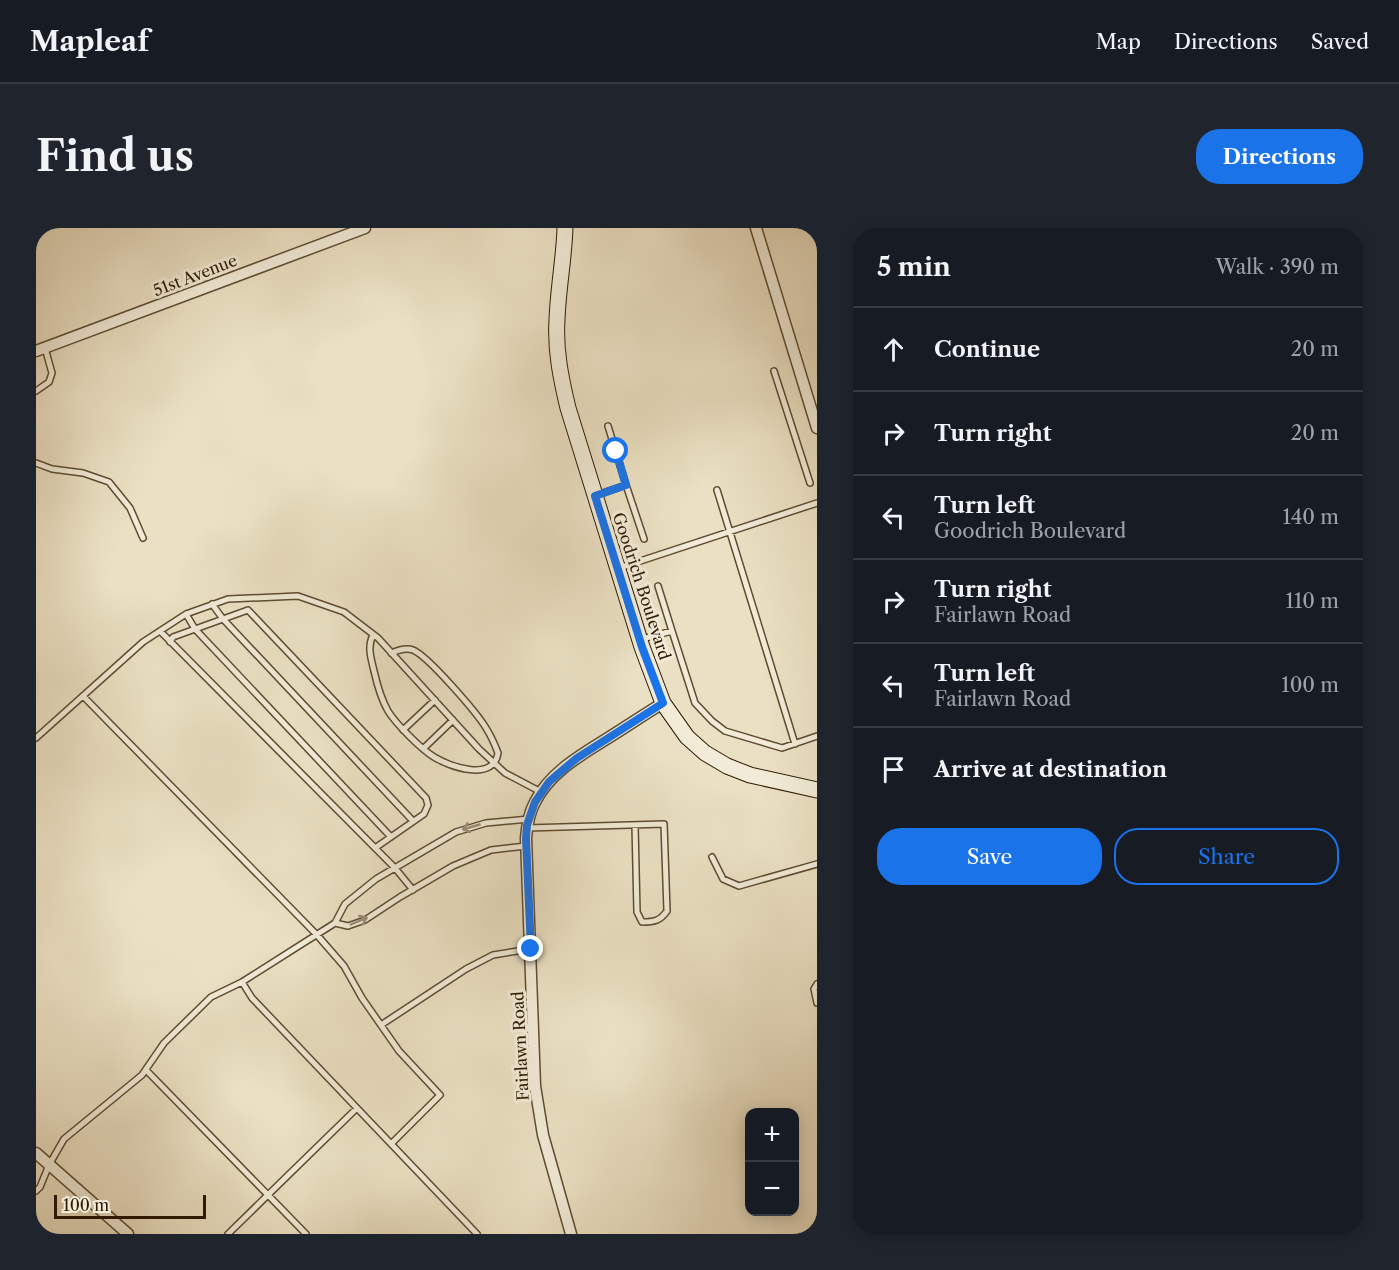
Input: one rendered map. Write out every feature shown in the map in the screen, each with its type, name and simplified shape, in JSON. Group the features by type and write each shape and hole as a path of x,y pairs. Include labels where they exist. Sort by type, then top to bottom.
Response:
{"street":[{"name":"51st Avenue","path":"40,350 364,228"},
{"name":"Goodrich Boulevard","path":"564,228 557,320 558,358 567,408 640,640 663,703 687,736 705,753 727,766 750,775 817,790"},
{"path":"756,228 817,428"},
{"name":"Fairlawn Road","path":"571,1234 538,1110 526,846 528,824 541,792 558,774 577,758 663,703"},
{"path":"36,1154 128,1234"}],"lane":[{"path":"36,391 49,382 52,373 40,350"},
{"path":"774,371 810,483"},
{"path":"608,426 644,539"},
{"path":"36,463 52,469 83,473 109,482 130,508 143,538"},
{"path":"595,496 626,485"},
{"path":"717,490 795,744"},
{"path":"618,569 817,503"},
{"path":"658,586 695,702 712,721 724,731 782,748 817,736"},
{"path":"36,738 143,642 186,614 228,599 298,596 344,612 373,635 495,763 505,772 541,792"},
{"path":"244,598 248,610 426,798 428,805 424,814 375,848"},
{"path":"212,604 223,619 413,821"},
{"path":"170,642 172,637 248,610"},
{"path":"186,614 195,629 391,837"},
{"path":"640,640 672,630"},
{"path":"160,631 395,868 413,890"},
{"path":"373,635 369,651 377,684 388,710 404,730 434,757 453,765 472,770 488,768 495,763 498,753 486,728 429,662 409,648 391,653"},
{"path":"83,696 317,935 344,966 362,998 399,1051 440,1095 391,1144"},
{"path":"404,730 435,700"},
{"path":"424,748 453,720"},
{"path":"36,1191 64,1139 142,1075 164,1043 211,997 242,982 335,923 345,904 376,879 456,832 486,823 664,824 667,911 661,919 642,922 637,912 635,825"},
{"path":"335,923 348,926 365,920 453,866 491,850 526,846"},
{"path":"712,857 723,879 739,886 817,864"},
{"path":"381,1025 466,969 493,955 531,949"},
{"path":"242,982 252,998 477,1234"},
{"path":"817,984 814,989 817,1003"},
{"path":"146,1070 306,1234"},
{"path":"228,1234 357,1108"}],"route":[{"path":"531,949 526,838 530,813 535,802 549,782 577,758 663,703 642,647 595,496 626,485 616,451"}]}
